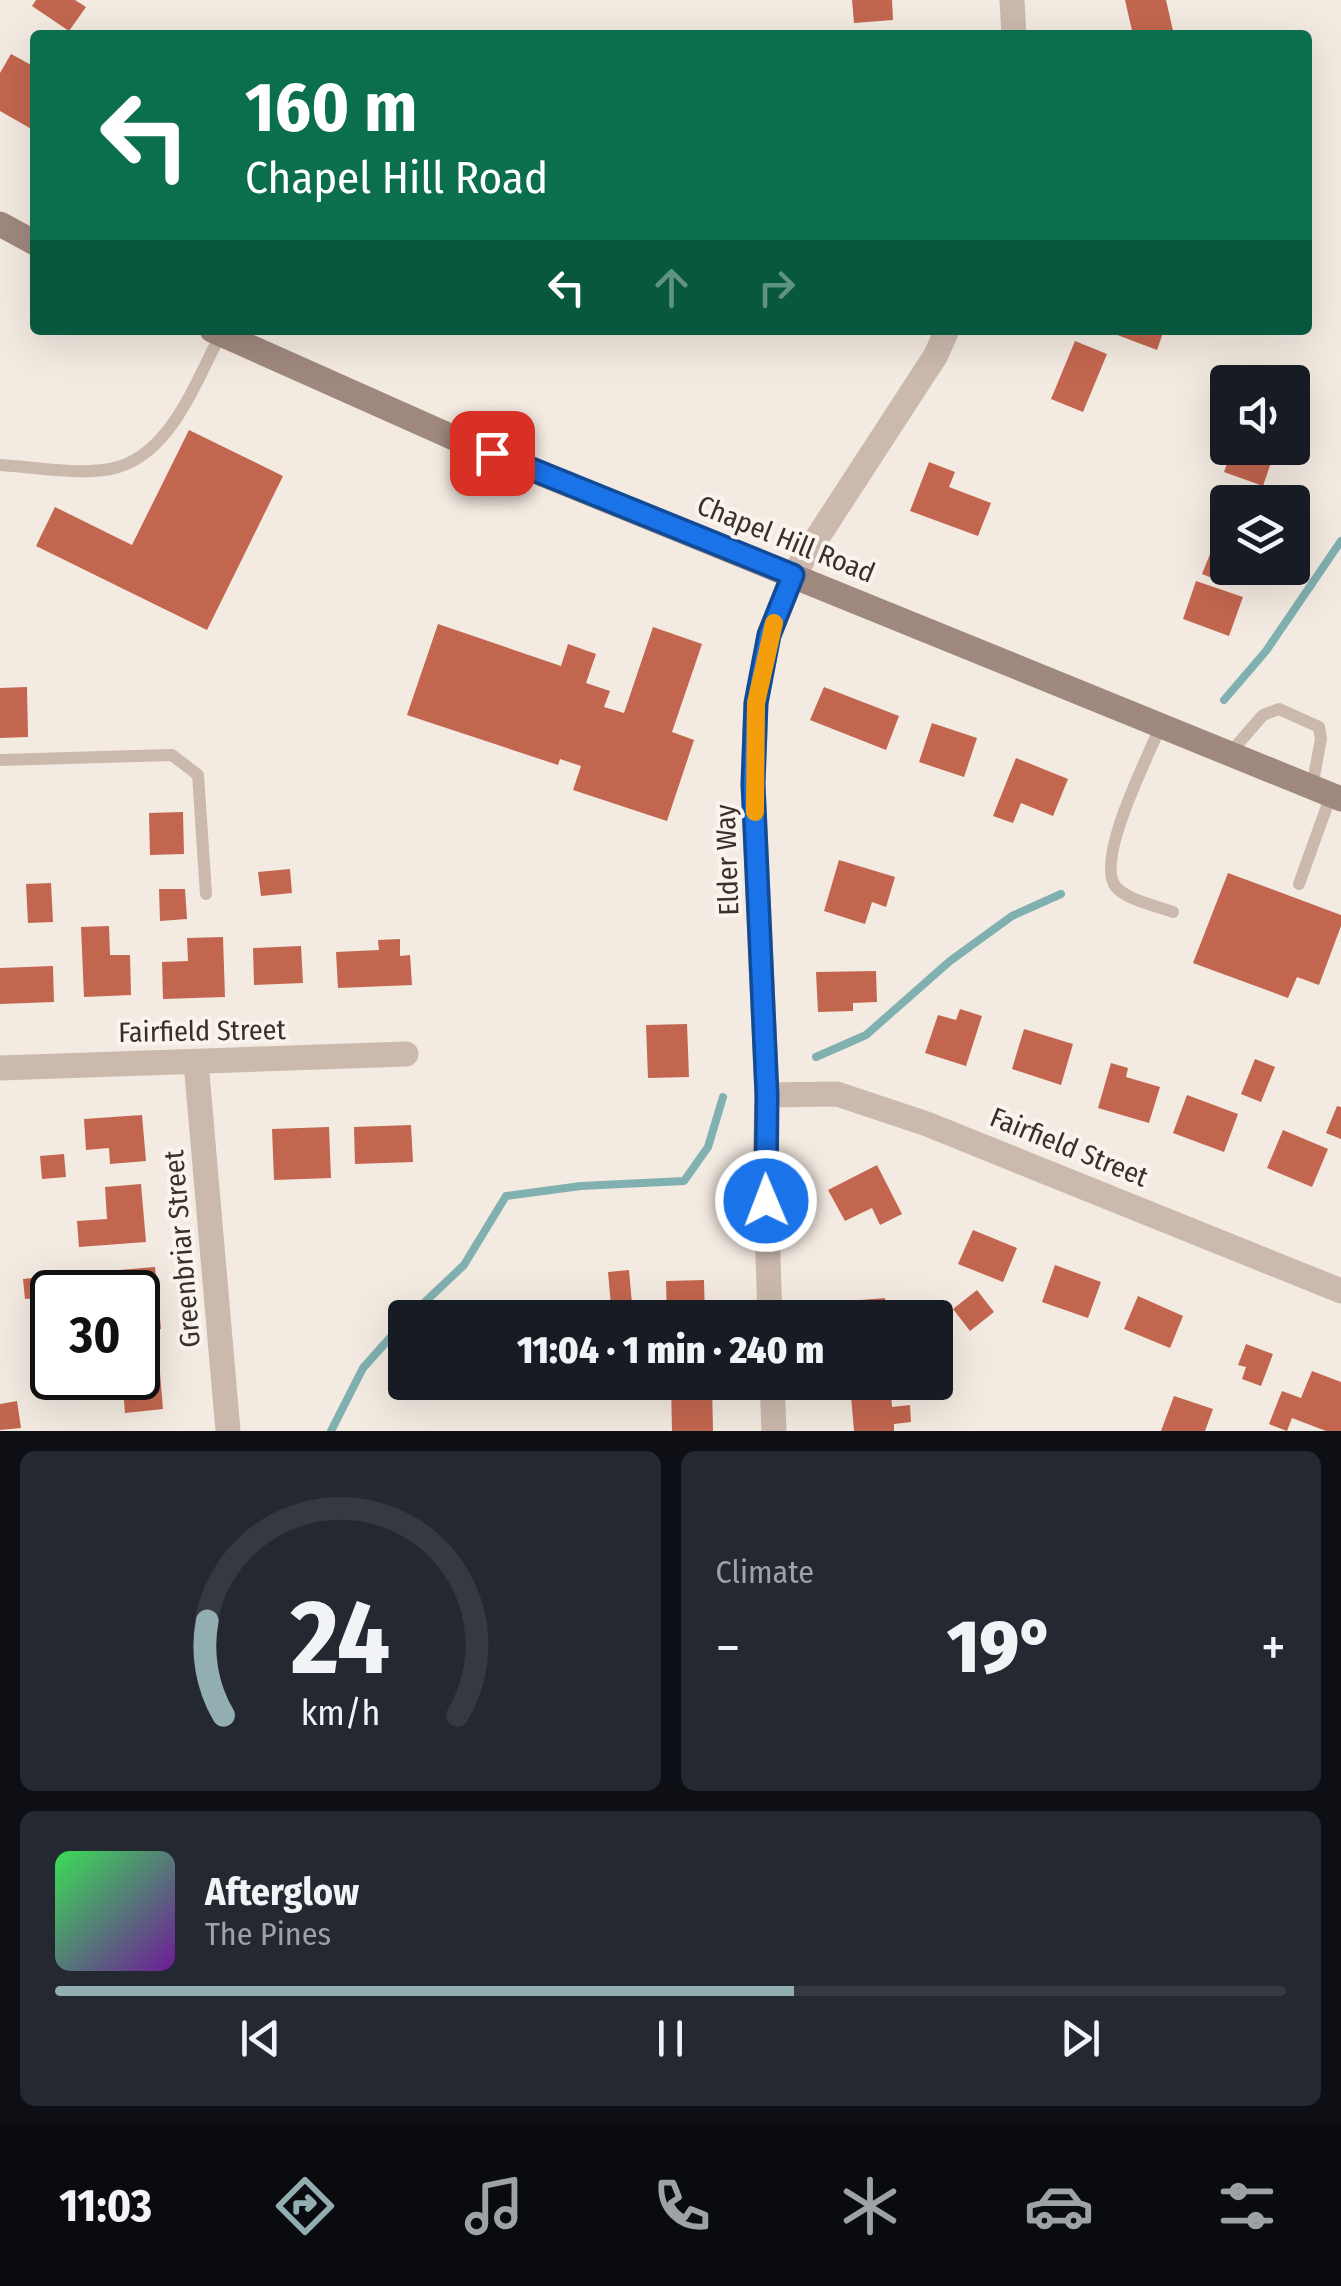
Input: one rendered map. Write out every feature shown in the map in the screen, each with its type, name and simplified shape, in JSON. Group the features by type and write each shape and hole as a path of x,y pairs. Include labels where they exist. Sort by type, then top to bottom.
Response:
{"main road":[{"path":"0,224 30,240"},
{"name":"Chapel Hill Road","path":"223,335 428,427 1328,793"}],"street":[{"path":"1012,0 1014,30"},
{"name":"Elder Way","path":"769,1300 767,1095 753,784 756,703 769,635 793,575 936,355 944,335"},
{"name":"Fairfield Street","path":"0,1068 406,1054"},
{"name":"Greenbriar Street","path":"196,1062 228,1431"},
{"name":"Fairfield Street","path":"767,1095 838,1094 928,1124 1341,1291"},
{"path":"773,1400 774,1431"}],"lane":[{"path":"0,465 111,469 150,453 171,425 215,335"},
{"path":"1230,753 1263,715 1279,710 1318,727 1328,793 1299,884"},
{"path":"1161,726 1111,846 1108,876 1119,891 1173,912"},
{"path":"0,760 172,755 194,768 198,775 206,894"}],"building":[{"path":"36,0 75,0 86,7 68,30 32,6"},
{"path":"852,0 892,0 893,20 854,23"},
{"path":"1125,0 1166,0 1173,30 1132,30"},
{"path":"11,54 30,64 30,128 0,111 0,73"},
{"path":"1117,335 1162,335 1157,350"},
{"path":"1075,341 1107,354 1083,412 1051,399"},
{"path":"189,430 283,476 207,630 36,546 55,507 132,545"},
{"path":"929,462 955,472 949,487 991,503 978,536 910,511"},
{"path":"1226,465 1270,465 1263,485 1224,472"},
{"path":"1210,554 1210,577 1202,574"},
{"path":"1196,581 1243,597 1229,636 1183,619"},
{"path":"438,624 561,666 568,644 596,654 586,683 610,691 604,707 624,713 653,627 702,644 672,732 694,740 667,821 573,790 581,766 560,759 558,765 407,715"},
{"path":"27,687 28,737 0,738 0,688"},
{"path":"824,687 899,716 886,750 810,720"},
{"path":"932,723 977,738 964,777 919,762"},
{"path":"1016,758 1068,779 1053,816 1021,803 1013,823 993,816"},
{"path":"183,812 184,854 150,855 149,813"},
{"path":"839,860 895,877 886,907 872,902 865,924 824,911"},
{"path":"290,869 292,893 261,896 258,872"},
{"path":"1228,873 1341,915 1341,926 1319,985 1297,977 1288,998 1193,963"},
{"path":"51,883 53,922 28,923 26,884"},
{"path":"159,889 185,889 187,919 160,921"},
{"path":"109,926 110,955 130,955 131,995 84,997 81,927"},
{"path":"223,937 225,997 163,999 162,962 188,961 187,938"},
{"path":"400,939 400,956 410,955 412,985 338,988 336,952 379,950 378,940"},
{"path":"301,946 303,983 254,985 253,948"},
{"path":"53,966 54,1002 0,1004 0,968"},
{"path":"876,971 877,1002 853,1003 853,1011 818,1012 816,972"},
{"path":"960,1009 982,1016 966,1066 925,1053 938,1015 956,1020"},
{"path":"687,1024 689,1077 648,1078 646,1025"},
{"path":"1024,1029 1073,1044 1061,1085 1012,1069"},
{"path":"1255,1059 1275,1067 1261,1102 1241,1094"},
{"path":"1111,1063 1128,1068 1126,1077 1160,1087 1149,1123 1098,1108"},
{"path":"1187,1095 1238,1114 1224,1152 1173,1133"},
{"path":"1337,1106 1341,1107 1341,1139 1326,1133"},
{"path":"142,1115 146,1161 110,1164 109,1148 86,1150 84,1119"},
{"path":"411,1125 413,1162 355,1164 354,1127"},
{"path":"329,1127 331,1178 274,1180 272,1129"},
{"path":"1283,1130 1328,1149 1312,1187 1267,1168"},
{"path":"64,1154 66,1177 42,1179 40,1156"},
{"path":"877,1165 902,1214 880,1225 872,1208 845,1221 828,1190"},
{"path":"141,1184 146,1242 79,1247 77,1221 107,1219 105,1187"},
{"path":"973,1230 1017,1248 1003,1282 958,1264"},
{"path":"1055,1265 1101,1282 1088,1318 1042,1302"},
{"path":"629,1270 632,1300 610,1300 608,1272"},
{"path":"30,1278 30,1299 25,1299 23,1279"},
{"path":"704,1280 705,1300 667,1300 666,1281"},
{"path":"977,1290 994,1312 970,1331 953,1309"},
{"path":"1138,1296 1183,1316 1170,1348 1124,1329"},
{"path":"1246,1344 1273,1354 1261,1386 1242,1379 1246,1367 1238,1365"},
{"path":"1312,1371 1341,1382 1341,1431 1326,1431 1292,1418 1287,1431 1269,1424 1282,1391 1301,1398"},
{"path":"160,1373 163,1409 125,1413 124,1400 160,1400"},
{"path":"1174,1396 1213,1409 1205,1431 1161,1431"},
{"path":"671,1400 712,1400 713,1431 672,1431"},
{"path":"851,1400 892,1400 892,1407 910,1405 911,1422 894,1424 894,1431 854,1431"},
{"path":"17,1401 21,1428 0,1430 0,1404"}],"waterway":[{"path":"1224,700 1266,651 1341,541"},
{"path":"816,1057 866,1035 950,961 1012,916 1061,894"},
{"path":"427,1300 464,1265 506,1196 581,1186 684,1181 708,1147 723,1097"},
{"path":"331,1431 363,1368 388,1340"}],"slow traffic":[{"path":"755,812 756,703 774,623"}],"route":[{"path":"492,453 793,575 769,635 756,703 753,784 767,1095 766,1201"}]}
